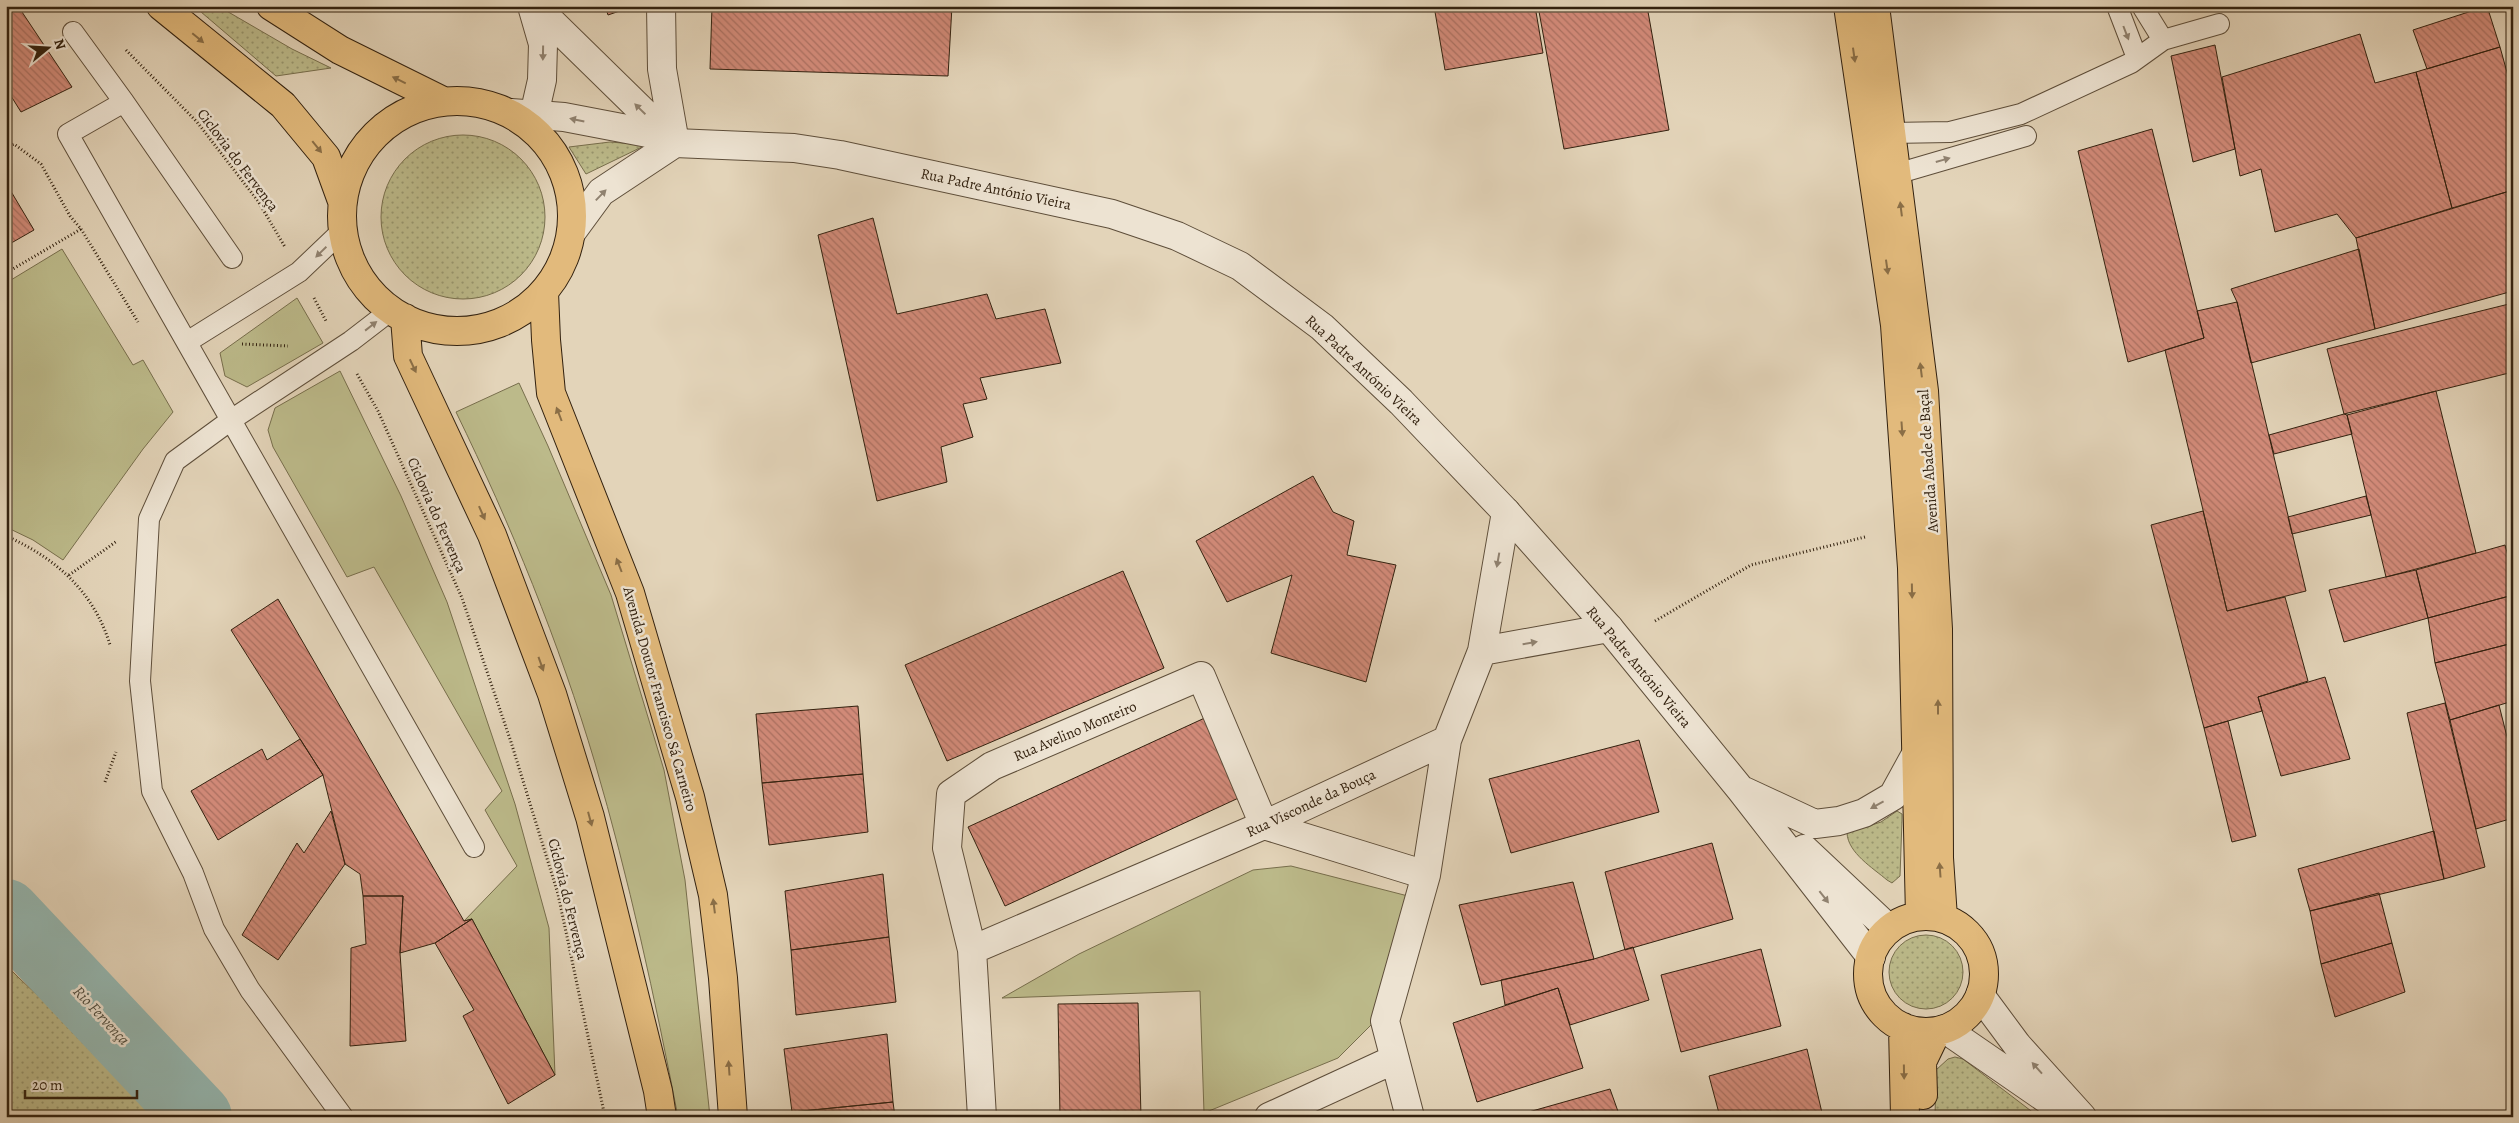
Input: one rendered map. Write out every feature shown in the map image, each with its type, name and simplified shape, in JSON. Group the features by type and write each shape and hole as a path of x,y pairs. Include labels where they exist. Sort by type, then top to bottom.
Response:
{"main road":[{"path":"161,6 283,105 326,158 342,200"},
{"path":"271,6 340,50 443,101"},
{"name":"Avenida Abade de Baçal","path":"1848,6 1879,136"},
{"name":"Avenida Abade de Baçal","path":"1875,6 1879,136 1909,506 1916,754 1931,917"},
{"path":"443,101 478,102 522,114 561,166 571,200 571,233 562,265 544,292 519,314 488,328 454,332 421,326 398,314 367,289 350,262 342,231 342,200 354,164 365,145 387,123 414,108 443,101"},
{"path":"1879,136 1896,174"},
{"name":"Avenida Abade de Baçal","path":"1896,174 1924,391 1938,629 1939,858 1931,917"},
{"name":"Avenida Doutor Francisco Sá Carneiro","path":"544,292 551,393 630,593 690,797 711,886 723,978 733,1117"},
{"path":"398,314 408,356 492,535 552,694 590,817 662,1117"},
{"path":"1931,917 1960,926 1974,940 1982,957 1984,976 1980,995 1966,1016 1941,1030 1919,1032 1903,1027 1888,1018 1877,1006 1870,990 1868,973 1870,956 1878,941 1889,929 1903,920 1931,917"},
{"path":"1903,1027 1905,1117"},
{"path":"1923,1117 1922,1062 1941,1030"}],"street":[{"path":"522,114 542,80 543,44 533,6"},
{"path":"533,6 675,143"},
{"path":"661,6 662,68 675,143"},
{"name":"Rua Padre António Vieira","path":"522,114 564,117 653,134 675,143 794,148 840,155 1112,214 1177,236 1240,266 1322,327 1401,402 1506,512 1609,628 1741,790"},
{"path":"571,233 601,192 675,143"},
{"path":"1410,1117 1385,1021 1426,875 1447,740 1482,651 1506,512"},
{"path":"1482,651 1609,628"},
{"name":"Rua Avelino Monteiro","path":"972,950 947,848 951,794 992,766 1201,676 1264,825"},
{"name":"Rua Visconde da Bouça","path":"972,950 1264,825 1447,740"},
{"path":"1741,790 1815,824 1839,821 1864,813 1893,796 1916,754"},
{"path":"1741,790 1889,929"},
{"path":"1741,790 1870,956"},
{"path":"1264,825 1426,875"},
{"path":"972,950 982,1117"},
{"path":"1980,995 2017,1045 2082,1117"},
{"path":"1941,1030 2072,1117"},
{"path":"1269,1117 1395,1059"}],"lane":[{"path":"2117,6 2137,58"},
{"path":"2142,6 2163,40"},
{"path":"1879,136 1950,132 2021,114 2131,63 2163,40 2219,24"},
{"path":"73,32 232,258"},
{"path":"124,102 68,134 474,847"},
{"path":"1896,174 2026,136"},
{"path":"186,342 299,272 342,231"},
{"path":"343,1117 250,990 214,929 193,873 152,791 140,681 149,518 175,461 231,420 346,344 398,314"}],"path":[{"name":"Ciclovia do Fervença","path":"122,46 197,122 258,201 299,272 346,344 378,411 462,598 511,742 558,894 605,1117"},
{"path":"6,147 14,144 41,164 70,216 81,229 6,273"},
{"path":"69,575 149,518"},
{"path":"6,536 30,547 69,575 88,598 105,626 112,651"},
{"path":"1655,621 1751,565 1865,537"},
{"path":"105,782 116,756 117,747"}],"shaded area":[{"path":"194,6 218,6 292,49 331,68 276,76"},
{"path":"455,135 471,135 494,141 509,149 521,159 531,171 539,186 545,209 545,225 539,248 531,263 521,275 509,285 494,293 471,299 455,299 432,293 417,285 395,263 385,241 381,225 381,209 387,186 395,171 417,149 439,139"},
{"path":"610,142 646,145 586,174 569,147"},
{"path":"62,249 133,365 143,360 173,412 143,449 63,560 33,540 6,527 6,283"},
{"path":"297,298 323,343 247,387 225,376 220,353"},
{"path":"340,371 401,496 447,602 515,804 549,928 555,1075 472,919 464,921 517,866 485,810 502,791 374,567 347,577 273,447 268,430 275,408"},
{"path":"519,383 548,446 611,595 664,770 685,880 710,1117 678,1117 651,983 630,895 581,718 533,584 456,412"},
{"path":"1897,811 1902,814 1900,876 1892,883 1868,865 1856,853 1848,840 1847,833 1881,822"},
{"path":"1291,866 1408,896 1372,1024 1338,1058 1204,1113 1200,991 1002,998 1079,954 1253,870"},
{"path":"1926,935 1947,941 1957,951 1963,972 1957,993 1947,1003 1926,1009 1905,1003 1895,993 1889,972 1895,951 1905,941"},
{"path":"6,965 19,978 168,1117 6,1117"},
{"path":"1955,1057 1963,1059 2039,1117 1935,1117 1936,1070 1948,1059"}],"building":[{"path":"6,6 18,6 72,87 21,112 11,96 6,99"},
{"path":"591,6 605,6 592,10"},
{"path":"605,6 634,6 608,15"},
{"path":"712,6 952,6 948,76 710,69"},
{"path":"1434,6 1535,6 1543,53 1445,70"},
{"path":"1538,6 1647,6 1669,130 1564,149"},
{"path":"2487,6 2500,47 2427,69 2413,30"},
{"path":"2360,34 2375,83 2416,72 2452,208 2356,238 2337,214 2275,232 2261,169 2240,176 2222,77"},
{"path":"2215,45 2235,149 2193,162 2171,56"},
{"path":"2500,47 2513,94 2513,190 2452,208 2416,72"},
{"path":"2152,129 2204,338 2128,362 2078,151"},
{"path":"6,183 34,230 6,246"},
{"path":"2513,190 2513,291 2375,329 2356,238"},
{"path":"873,218 897,314 987,294 996,319 1045,309 1061,363 980,378 987,399 963,404 973,437 941,447 947,482 877,501 818,235"},
{"path":"2359,249 2375,329 2251,363 2237,302 2231,289"},
{"path":"2237,302 2306,591 2227,611 2165,350 2204,338 2197,311"},
{"path":"2513,303 2513,372 2344,414 2327,349"},
{"path":"2436,391 2476,553 2386,577 2347,415"},
{"path":"2344,414 2347,415 2352,434 2274,454 2269,435"},
{"path":"1313,476 1333,512 1354,521 1347,555 1396,565 1366,682 1271,653 1292,575 1227,602 1196,541"},
{"path":"2366,496 2371,515 2292,534 2288,517"},
{"path":"2203,511 2227,611 2285,597 2308,681 2258,697 2262,711 2204,728 2151,525"},
{"path":"2505,545 2513,574 2513,595 2428,618 2416,570"},
{"path":"2416,570 2428,618 2344,642 2329,590"},
{"path":"1123,571 1164,668 947,761 905,665"},
{"path":"2513,595 2513,643 2435,663 2428,618"},
{"path":"278,599 464,921 472,919 435,943 400,953 403,896 363,896 360,874 345,864 323,775 231,630"},
{"path":"2513,643 2513,701 2450,720 2435,663"},
{"path":"2325,677 2350,759 2281,776 2258,697"},
{"path":"2445,703 2485,867 2444,879 2407,713"},
{"path":"2499,705 2513,761 2513,818 2476,829 2450,720"},
{"path":"858,706 863,774 762,783 756,714"},
{"path":"1209,716 1245,795 1005,906 968,827"},
{"path":"2228,721 2256,836 2232,842 2204,728"},
{"path":"300,739 323,775 218,840 191,791 262,749 267,760"},
{"path":"1639,740 1659,812 1511,853 1489,779"},
{"path":"863,774 868,832 769,845 762,783"},
{"path":"331,811 345,864 278,960 242,935 297,843 304,853"},
{"path":"2434,831 2444,879 2310,911 2298,869"},
{"path":"1712,843 1733,919 1625,950 1605,872"},
{"path":"883,874 889,937 791,950 785,891"},
{"path":"1573,882 1594,959 1481,985 1459,905"},
{"path":"2379,893 2392,943 2321,964 2310,911"},
{"path":"363,896 403,896 400,953 406,1041 350,1046 351,948 366,944"},
{"path":"472,919 555,1075 508,1104 463,1016 474,1010 435,943"},
{"path":"889,937 896,1002 796,1015 791,950"},
{"path":"2392,943 2405,992 2335,1017 2321,964"},
{"path":"1633,947 1649,1000 1570,1025 1558,988 1505,1005 1501,980 1594,959"},
{"path":"1761,949 1781,1026 1681,1052 1661,975"},
{"path":"1558,988 1583,1068 1477,1102 1453,1023"},
{"path":"1138,1003 1141,1117 1060,1117 1058,1004"},
{"path":"887,1034 893,1102 792,1112 784,1049"},
{"path":"1807,1049 1823,1117 1720,1117 1709,1076"},
{"path":"1610,1089 1620,1117 1511,1117"},
{"path":"893,1102 895,1117 792,1117 792,1112"}],"waterway":[{"name":"Rio Fervença","path":"6,913 198,1117"}]}
